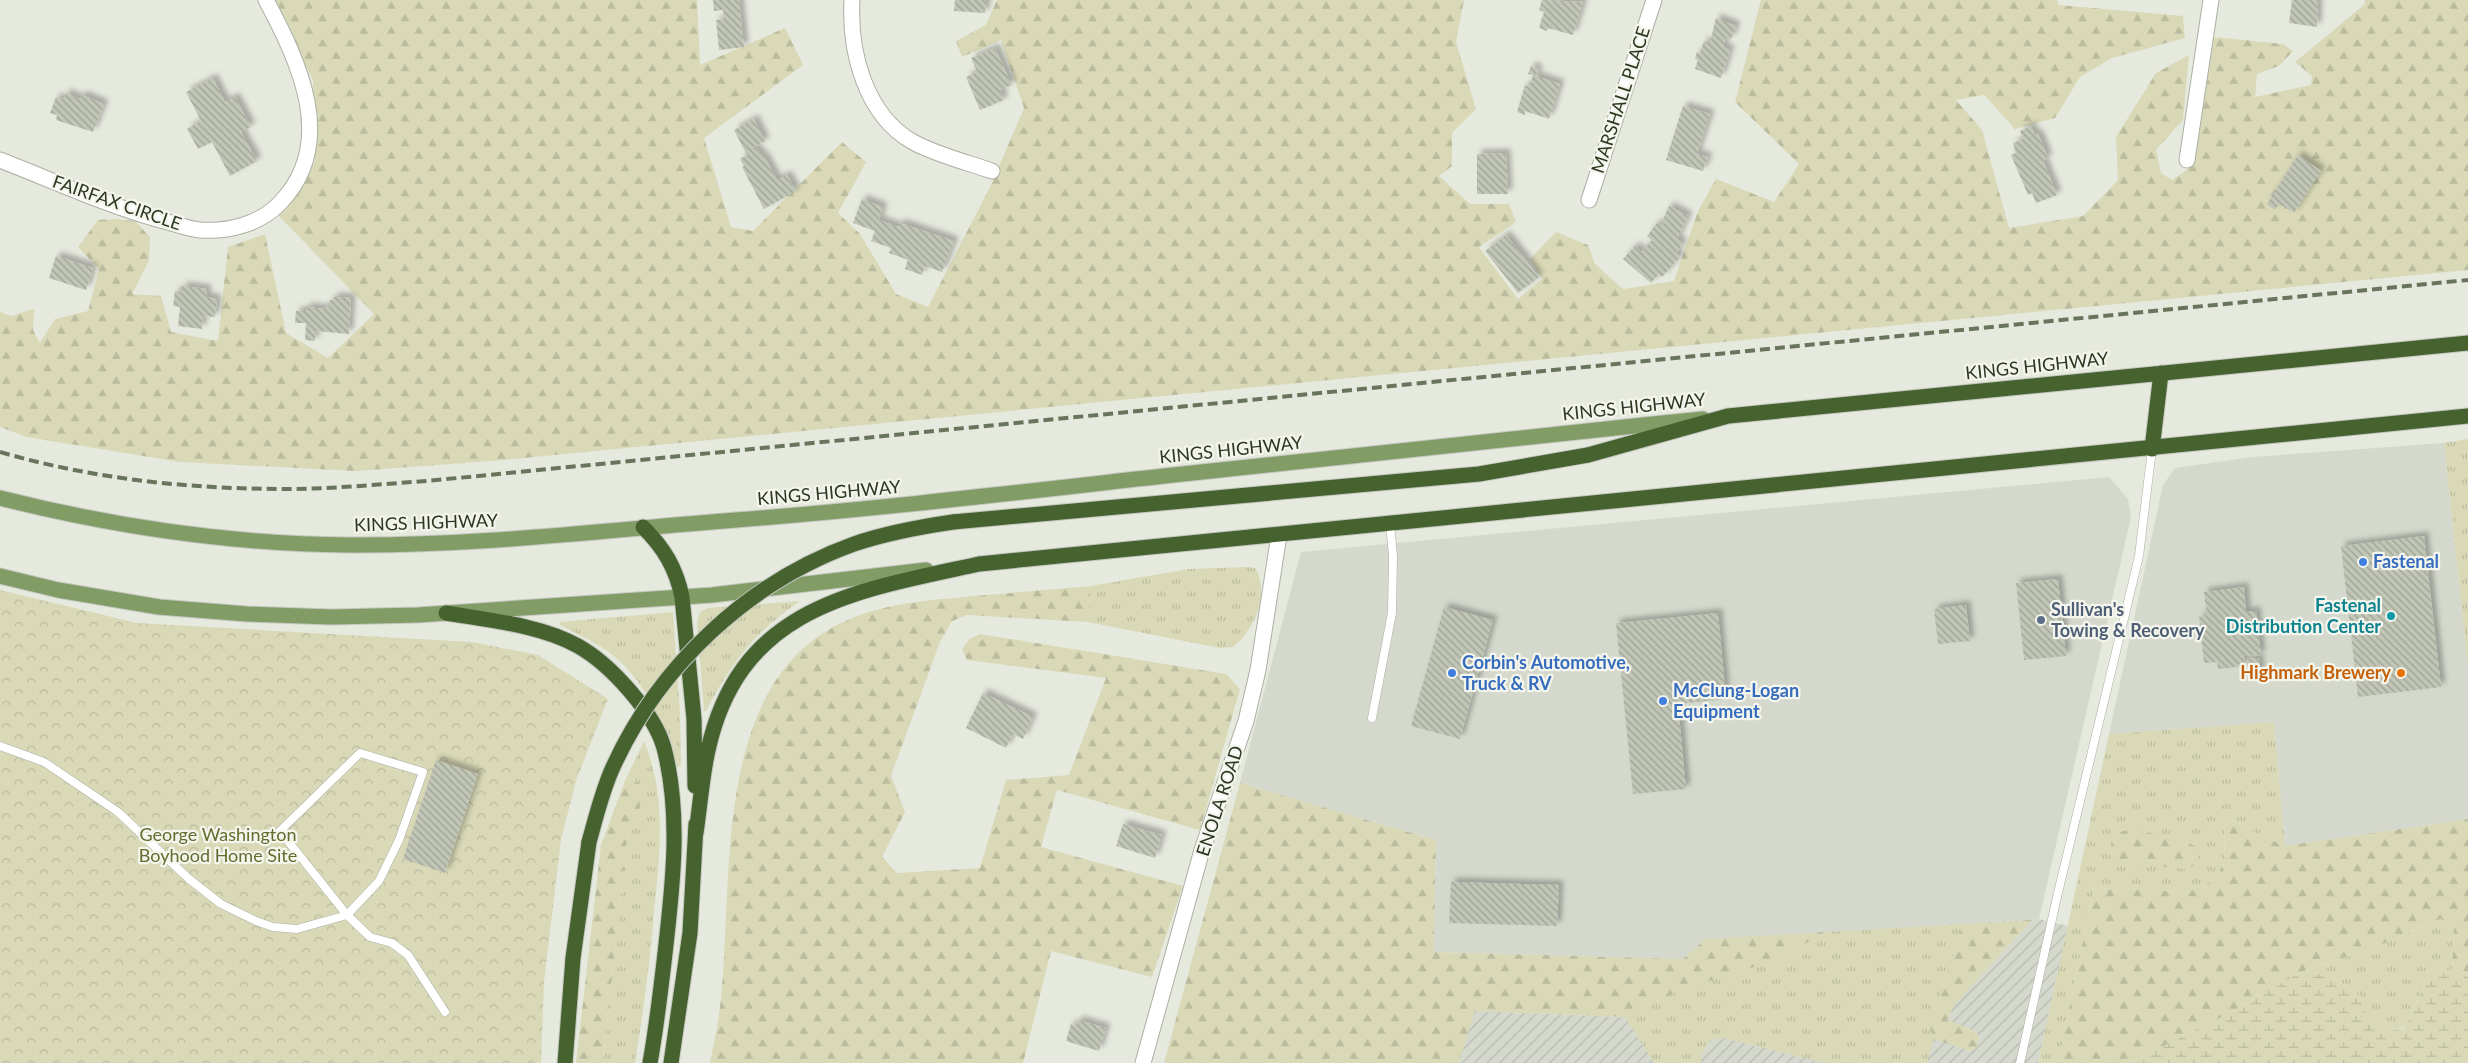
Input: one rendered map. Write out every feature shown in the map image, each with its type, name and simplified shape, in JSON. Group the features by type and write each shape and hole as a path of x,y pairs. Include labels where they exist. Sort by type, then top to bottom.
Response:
{"highway":[{"name":"KINGS HIGHWAY","path":"1728,416 2468,343"},
{"path":"2152,449 2161,373"},
{"path":"565,1063 573,958 589,842 612,768 631,731 655,692 675,668 712,632 764,590 818,559 885,535 953,522 1479,474 1588,455 1728,416"},
{"path":"696,833 708,750 730,687 745,664 763,644 808,612 880,586 979,564 2152,449 2468,416"},
{"path":"643,527 670,559 679,579 694,720 696,833 690,933 671,1063"},
{"path":"446,613 520,626 577,645 624,682 657,731 664,747 671,797 674,847 672,896 650,1063"}],"main road":[{"name":"KINGS HIGHWAY","path":"0,498 66,515 146,530 247,540 347,545 516,538 841,512 1728,416"},
{"path":"0,576 130,603 237,613 331,617 446,613 682,597 979,564"}],"street":[{"name":"FAIRFAX CIRCLE","path":"0,160 119,206 198,230 240,227 262,217 290,192 301,174 308,155 310,133 308,105 302,78 266,0"},
{"path":"852,0 852,25 856,53 868,92 879,111 894,128 912,141 992,171"},
{"name":"MARSHALL PLACE","path":"1589,200 1654,0"},
{"path":"2187,160 2211,0"},
{"name":"ENOLA ROAD","path":"1143,1063 1202,850 1246,721 1258,670 1279,535"}],"lane":[{"path":"2020,1063 2057,897 2140,556 2152,449"},
{"path":"1372,718 1392,613 1393,556 1390,524"},
{"path":"0,746 44,762 118,812 189,879 221,904 236,913 273,927 297,929 347,915 380,881 387,869 423,772 360,753 280,831 347,915 370,937 392,943 408,955 445,1012"}],"shaded area":[{"path":"2444,443 2468,669 2468,819 2285,846 2274,722 2109,734 2163,485 2175,468 2252,457"},
{"path":"2109,477 2128,499 2131,517 2039,919 1705,939 1683,959 1434,952 1436,840 1240,783 1301,552"},
{"path":"2039,919 2068,926 2038,1063 1459,1063 1474,1011 1625,1017 1705,939"}],"green space":[{"path":"272,0 697,0 700,65 785,28 803,65 704,138 731,227 753,231 842,142 866,162 838,213 860,234 896,294 928,307 991,185 1024,108 1001,40 962,57 956,41 986,25 997,0 1464,0 1456,42 1476,109 1452,133 1452,166 1439,176 1470,204 1509,204 1516,222 1479,247 1518,299 1542,279 1530,259 1556,232 1588,245 1595,264 1623,289 1674,281 1698,211 1716,179 1774,202 1799,164 1735,102 1761,0 2057,0 2059,5 2183,16 2185,38 2112,58 2080,77 2055,118 2015,129 1984,95 1956,100 1982,130 2009,228 2083,216 2118,180 2116,137 2156,73 2189,55 2183,120 2156,150 2161,173 2172,180 2194,165 2214,37 2283,44 2293,51 2279,66 2257,74 2255,97 2311,85 2312,76 2295,62 2365,4 2365,0 2468,0 2468,270 492,461 356,471 180,462 27,437 0,427 0,312 11,316 34,309 33,330 40,343 55,319 88,311 99,269 78,247 98,220 135,221 150,237 149,260 132,294 161,296 171,332 218,341 228,247 265,234 286,333 328,358 374,314 278,215 315,162 313,80"},
{"path":"2468,439 2468,669 2444,443"},
{"path":"1255,568 1260,578 1261,600 1248,631 1233,647 1220,648 1088,622 1091,586 1188,569"},
{"path":"1091,586 1088,622 967,615 952,621 940,642 891,776 905,812 882,857 897,873 980,868 1006,780 1069,775 1106,678 967,660 962,649 970,639 980,634 1226,674 1240,689 1200,830 1057,790 1041,847 1183,886 1152,977 1051,951 1023,1063 710,1063 720,1007 730,843 738,786 751,732 774,684 807,645 855,617 869,612 929,600"},
{"name":"George Washington Boyhood Home Site","path":"0,590 137,623 472,642 538,655 608,699 577,778 561,839 544,982 541,1063 0,1063"},
{"path":"800,601 769,625 746,649 735,662 706,711 704,711 697,622 700,612 708,608"},
{"path":"673,612 680,714 681,765 676,768 661,723 637,681 610,653 560,625 560,622"},
{"path":"2274,722 2285,846 2253,832 2236,820 2224,826 2225,860 2215,880 2188,892 2094,888 2058,1063 2038,1063 2109,734"},
{"path":"644,741 656,783 660,826 660,847 648,969 635,1063 605,1063 603,1059 627,841 645,787 634,780 625,781"},
{"path":"634,780 646,787 627,841 603,1059 605,1063 576,1063 601,845 625,781"},
{"path":"1240,783 1436,840 1434,952 1683,959 1705,939 1825,932 1779,959 1678,991 1625,1017 1475,1011 1459,1063 1164,1063"},
{"path":"2468,819 2468,975 2452,969 2454,925 2440,919 2378,946 2301,972 2228,1014 2130,1063 2058,1063 2094,888 2188,892 2215,880 2225,860 2224,826 2236,820 2253,832 2285,846"},
{"path":"2135,829 2186,842 2202,849 2196,863 2188,869 2116,863 2111,849 2113,839 2120,832"},
{"path":"2440,919 2454,925 2452,969 2427,982 2404,1027 2383,1032 2369,1022 2361,997 2330,975 2301,972 2378,946"},
{"path":"2032,920 1955,1004 1947,1020 1971,1029 1979,1036 1977,1047 1970,1051 1934,1039 1930,1027 1963,924"},
{"path":"1963,924 1930,1027 1934,1039 1927,1063 1825,1063 1723,1038 1710,1040 1701,1056 1701,1063 1654,1063 1625,1017 1678,991 1779,959 1825,932"},
{"path":"2452,969 2468,975 2468,1063 2130,1063 2228,1014 2301,972 2330,975 2361,997 2369,1022 2383,1032 2404,1028 2427,982"}],"building":[{"path":"713,0 739,0 744,47 719,50 716,20 724,19 723,10 714,11"},
{"path":"955,0 986,0 985,13 954,11"},
{"path":"1542,0 1583,2 1573,35 1548,28 1547,31 1539,28 1544,12 1539,10"},
{"path":"2292,0 2318,0 2317,27 2289,23"},
{"path":"1716,18 1736,26 1731,39 1726,38 1723,47 1730,50 1721,78 1695,69 1698,60 1695,59 1697,52 1700,53 1704,41 1710,43"},
{"path":"995,48 1012,85 1000,90 1004,100 980,110 966,77 977,72 971,58"},
{"path":"1531,66 1538,69 1536,76 1560,84 1549,119 1525,111 1525,115 1517,112 1525,85 1529,87 1533,75 1528,74"},
{"path":"213,78 225,102 235,97 251,127 241,132 257,161 230,176 212,142 198,149 187,129 201,121 186,92"},
{"path":"66,93 80,99 82,95 104,104 93,132 56,120 57,115 50,113 56,97 63,100"},
{"path":"1683,106 1710,114 1697,154 1708,157 1703,171 1666,160"},
{"path":"754,119 765,141 753,148 755,151 758,149 762,157 764,156 777,180 787,175 796,191 764,209 742,167 744,166 740,159 747,155 734,130"},
{"path":"2031,126 2035,135 2038,133 2048,158 2043,160 2057,195 2036,203 2032,193 2028,195 2011,155 2016,153 2013,143 2023,139 2020,131"},
{"path":"1506,153 1508,194 1477,194 1477,154"},
{"path":"2298,155 2321,171 2294,213 2279,204 2275,210 2267,204"},
{"path":"862,199 883,207 879,220 898,227 900,223 954,241 942,272 925,266 922,275 905,269 908,260 889,253 891,248 871,241 875,231 853,223"},
{"path":"1669,206 1688,216 1677,239 1683,244 1676,253 1680,257 1662,277 1659,274 1651,283 1623,259 1635,246 1641,252 1652,240 1647,236 1658,222 1662,226"},
{"path":"1506,235 1539,277 1518,293 1485,251"},
{"path":"56,256 93,268 86,290 49,278"},
{"path":"182,286 207,289 206,297 217,299 215,317 203,316 202,329 178,326 180,307 173,306 175,291 182,292"},
{"path":"334,297 351,298 349,334 315,331 315,341 305,340 306,323 295,323 296,311 306,311 306,307 325,309 325,306 330,307 330,300 334,300"},
{"name":"Fastenal Distribution Center","path":"2424,536 2441,687 2358,697 2341,546"},
{"name":"Sullivan's Towing & Recovery","path":"2058,579 2066,656 2024,660 2016,583"},
{"path":"2244,587 2246,612 2256,611 2261,655 2244,656 2245,666 2218,669 2217,662 2204,663 2199,617 2207,616 2204,592"},
{"path":"1966,605 1970,641 1938,644 1934,609"},
{"name":"Corbin's Automotive, Truck & RV","path":"1444,607 1493,620 1460,739 1411,726"},
{"name":"McClung-Logan Equipment","path":"1718,613 1726,699 1678,704 1686,789 1633,794 1616,623"},
{"path":"2259,658 2260,674 2249,675 2247,659"},
{"path":"983,693 1033,717 1023,739 1013,734 1006,748 966,728"},
{"path":"436,760 478,774 445,873 403,859"},
{"path":"1123,824 1162,835 1155,858 1116,846"},
{"path":"1451,882 1559,885 1557,926 1449,923"},
{"path":"1078,1020 1106,1028 1099,1051 1066,1041 1071,1024 1076,1026"}],"railway":[{"path":"0,452 70,469 142,481 250,489 357,486 427,481 2468,280"}],"place":[{"name":"Fastenal","path":"2363,562"},
{"name":"Fastenal Distribution Center","path":"2391,616"},
{"name":"Sullivan's Towing & Recovery","path":"2041,620"},
{"name":"Corbin's Automotive, Truck & RV","path":"1452,673"},
{"name":"Highmark Brewery","path":"2401,673"},
{"name":"McClung-Logan Equipment","path":"1663,701"}]}
